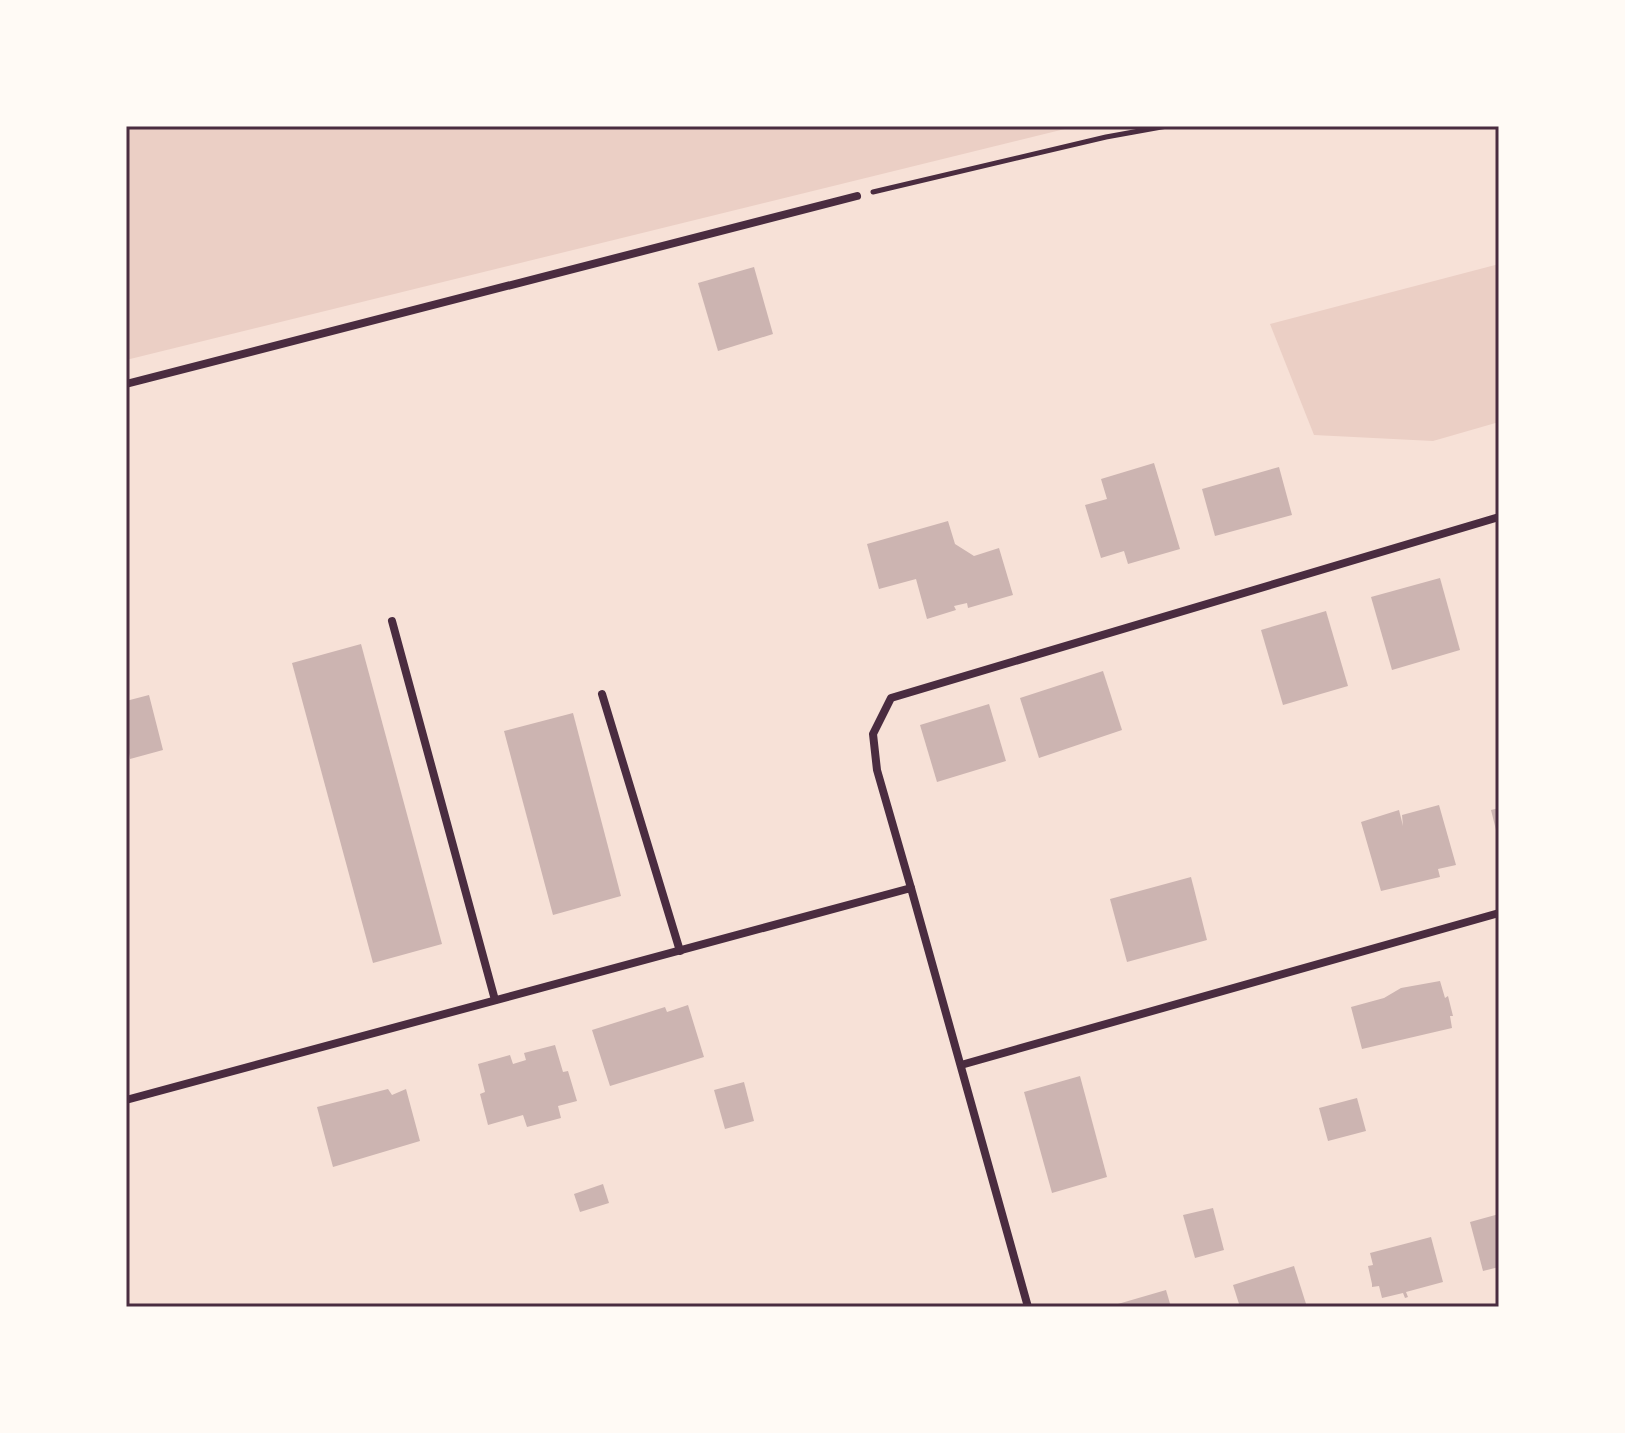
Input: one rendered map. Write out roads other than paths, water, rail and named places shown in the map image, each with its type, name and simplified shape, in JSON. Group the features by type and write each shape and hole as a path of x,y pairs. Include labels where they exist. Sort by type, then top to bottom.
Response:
{"street":[{"path":"126,384 857,196"},
{"path":"1028,1307 877,770 873,734 891,698 1499,517"},
{"path":"392,621 495,1000"},
{"path":"602,694 680,951"},
{"path":"126,1100 911,888"},
{"path":"961,1065 1499,913"}]}
